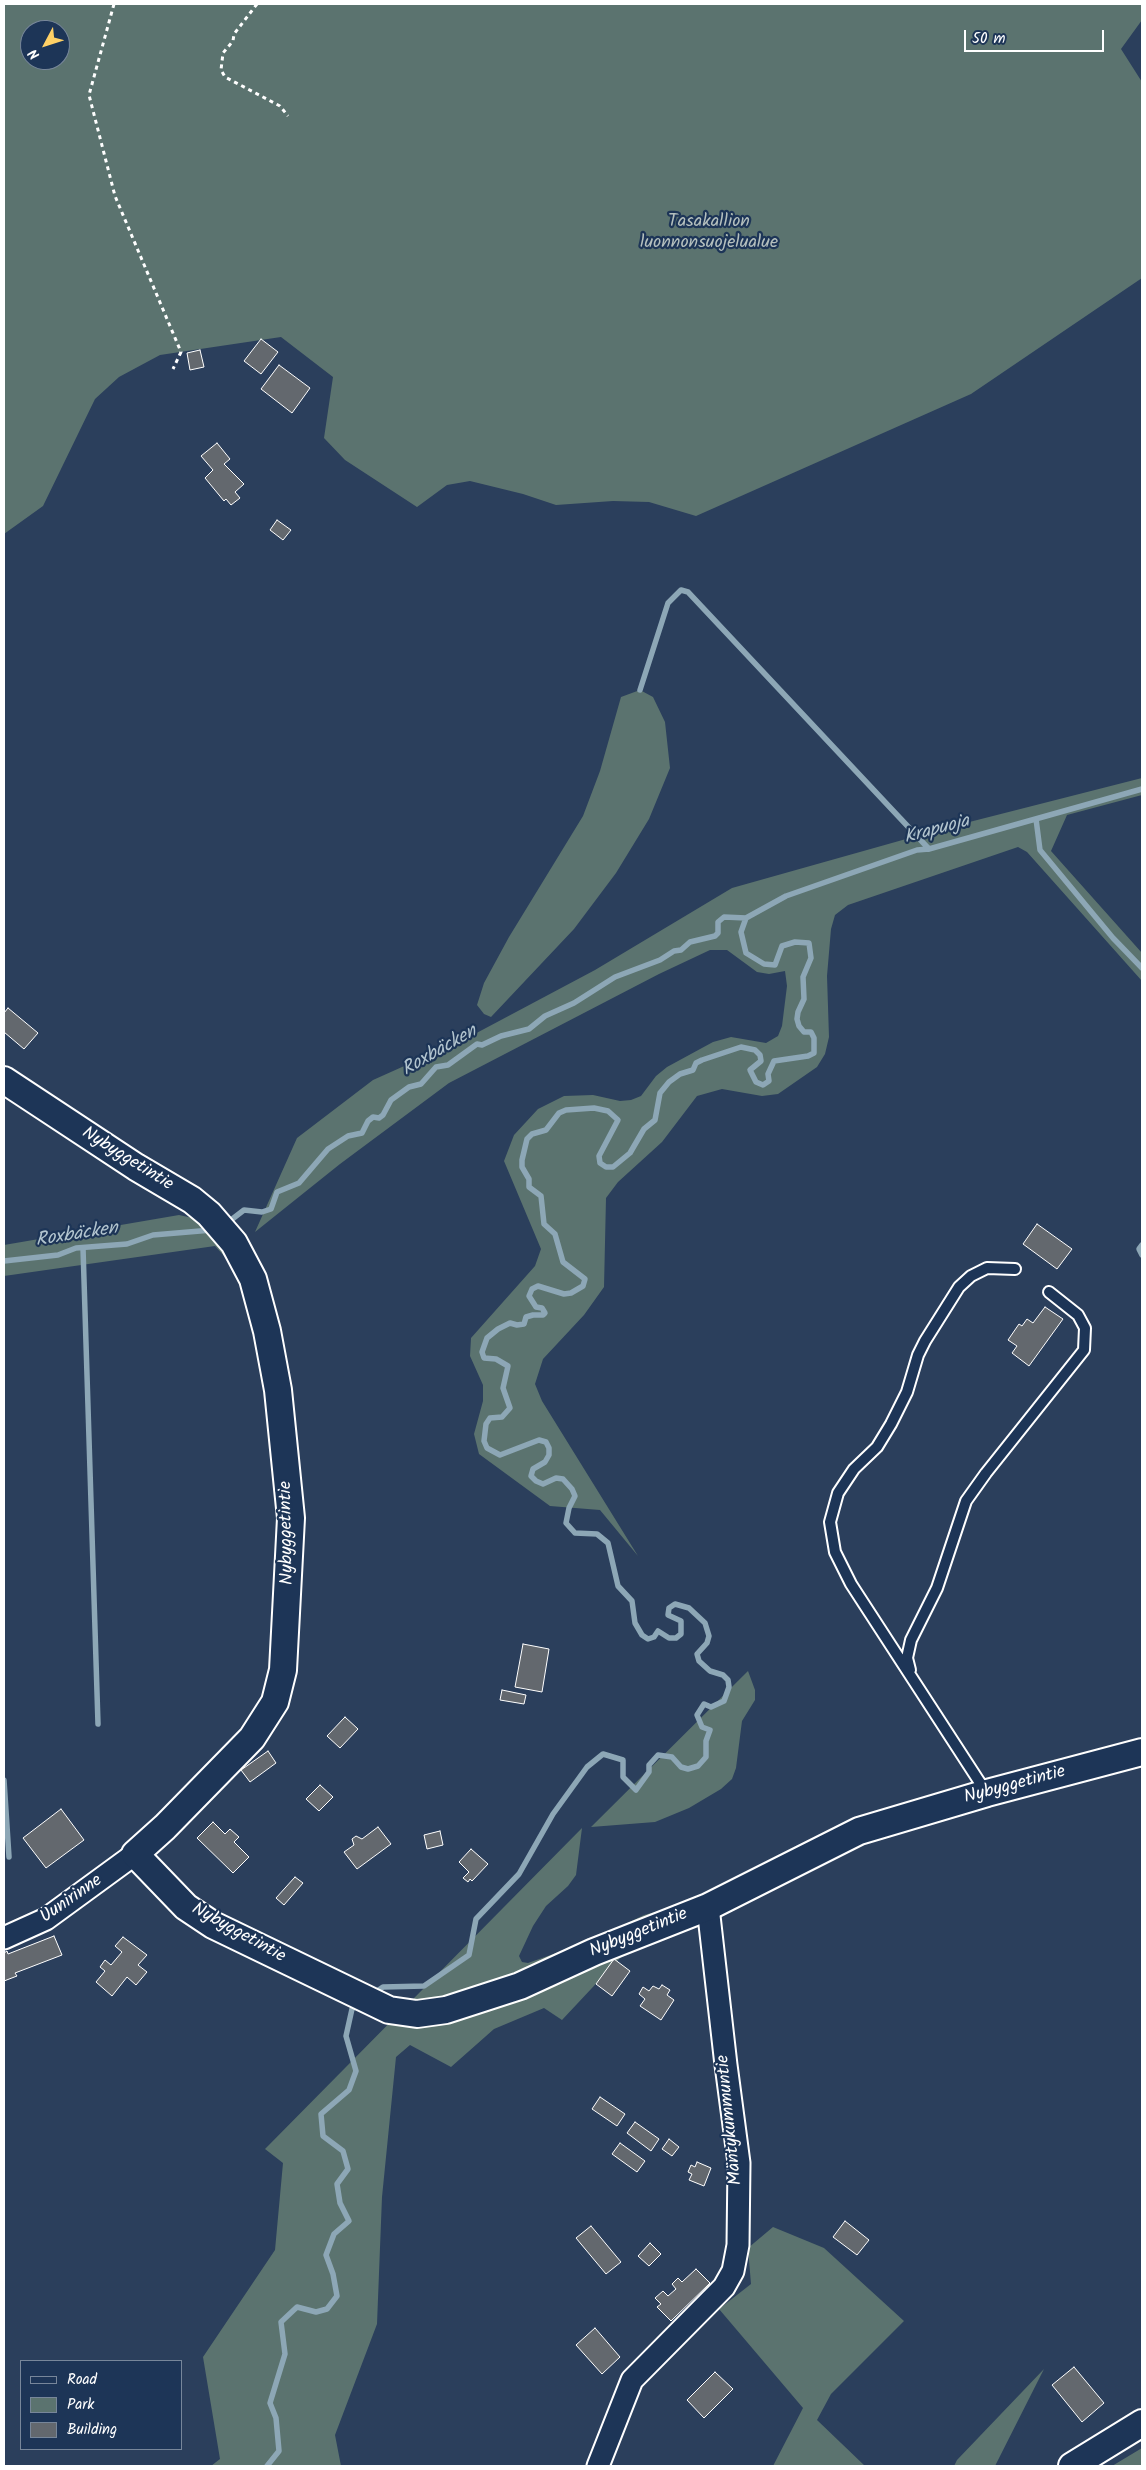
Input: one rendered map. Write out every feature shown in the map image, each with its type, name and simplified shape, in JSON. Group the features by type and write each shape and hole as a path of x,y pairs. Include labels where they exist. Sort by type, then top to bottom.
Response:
{"street":[{"name":"Nybyggetintie","path":"4,1080 136,1167 192,1200 209,1214 234,1242 253,1279 278,1390 292,1518 283,1670 275,1702 252,1738 165,1827 135,1854 186,1907 213,1925 389,2010 417,2014 446,2010 482,2000 708,1907 859,1831 986,1793 1142,1752"},
{"name":"Uunirinne","path":"4,1938 46,1919 135,1854"},
{"name":"Mäntykummuntie","path":"598,2466 632,2380 724,2287 733,2271 738,2245 739,2163 708,1907"},
{"path":"1072,2466 1142,2423"}],"lane":[{"path":"986,1793 851,1584 835,1552 830,1522 833,1507 845,1481 877,1447 891,1424 907,1392 918,1355 959,1287 971,1276 987,1268 1015,1269"},
{"path":"911,1676 907,1658 908,1648 937,1588 966,1501 990,1467 1084,1350 1085,1328 1078,1315 1049,1292"}],"path":[{"path":"114,4 90,95 115,196 181,352 173,370"},
{"path":"258,4 234,34 233,41 223,53 221,70 225,76 280,106 288,116"}],"green space":[{"name":"Tasakallion luonnonsuojelualue","path":"4,4 1142,4 1142,20 1121,49 1142,82 1142,278 971,394 696,516 649,502 613,501 556,505 523,494 470,481 447,485 417,507 345,460 324,438 333,377 281,337 160,355 119,377 95,399 43,506 4,534"},
{"path":"640,690 653,697 665,722 670,768 649,819 616,873 574,929 491,1017 484,1014 477,1005 484,983 509,937 583,816 600,771 621,697"},
{"path":"1142,778 1142,795 1067,815 1051,851 1142,953 1142,981 1027,852 1018,847 848,905 835,915 831,929 827,976 829,1037 825,1054 817,1067 778,1094 762,1096 722,1089 697,1096 662,1142 618,1182 606,1198 604,1287 584,1315 543,1359 535,1384 542,1401 638,1556 600,1510 550,1506 479,1454 474,1434 483,1401 483,1385 470,1356 471,1338 535,1266 541,1249 504,1161 514,1135 538,1109 564,1096 593,1095 620,1101 631,1100 641,1096 656,1076 667,1067 713,1042 731,1037 766,1043 778,1036 782,1026 787,986 785,971 769,974 757,972 727,950 710,950 659,974 449,1083 340,1164 255,1232 297,1138 373,1080 469,1037 595,970 732,888 938,830"},
{"path":"179,1215 202,1220 230,1250 235,1268 215,1246 4,1276 4,1245"},
{"path":"748,1671 755,1690 755,1700 742,1721 736,1768 732,1779 721,1789 689,1808 655,1822 591,1827"},
{"path":"582,1828 576,1875 568,1886 546,1906 533,1926 519,1956 522,1962 528,1963 590,1941 644,1915 666,1909 562,2020 544,2008 494,2029 451,2067 410,2045 396,2057 382,2197 377,2324 335,2435 341,2466 211,2466 220,2459 203,2357 275,2250 283,2163 265,2149"},
{"path":"773,2227 824,2248 904,2321 831,2394 817,2420 865,2466 773,2466 803,2408 719,2309 751,2284 748,2248"},
{"path":"1044,2369 995,2466 954,2466 957,2460"},
{"path":"1142,2448 1142,2466 1112,2466"}],"building":[{"path":"261,339 278,352 261,374 244,361"},
{"path":"200,350 204,367 190,370 187,353"},
{"path":"279,365 310,388 292,413 261,389"},
{"path":"217,443 230,459 224,464 244,484 235,492 240,498 231,505 226,499 224,501 205,478 213,470 201,456"},
{"path":"277,520 291,530 283,540 270,530"},
{"path":"8,1008 38,1033 24,1049 4,1032 4,1013"},
{"path":"1037,1224 1072,1249 1057,1269 1023,1244"},
{"path":"1045,1307 1063,1319 1029,1366 1012,1353 1017,1346 1008,1340 1019,1324 1022,1326 1027,1319 1033,1323"},
{"path":"523,1644 549,1649 542,1692 515,1687"},
{"path":"502,1690 526,1695 524,1704 500,1700"},
{"path":"345,1717 358,1729 340,1748 327,1736"},
{"path":"268,1751 276,1763 250,1782 241,1770"},
{"path":"320,1785 333,1797 319,1811 306,1799"},
{"path":"61,1809 84,1840 46,1868 23,1838"},
{"path":"213,1822 225,1834 230,1829 239,1837 234,1842 249,1857 233,1873 197,1838"},
{"path":"378,1827 391,1844 357,1869 344,1852 354,1845 352,1839 356,1836 362,1839"},
{"path":"440,1831 443,1845 427,1849 424,1835"},
{"path":"471,1849 488,1864 472,1881 470,1879 468,1882 463,1878 469,1872 459,1862"},
{"path":"295,1877 303,1883 284,1905 276,1898"},
{"path":"54,1936 62,1955 15,1973 17,1976 4,1981 4,1953 7,1951 8,1954"},
{"path":"123,1937 147,1955 138,1965 147,1972 136,1985 127,1977 112,1996 96,1982 105,1971 100,1967 105,1960 111,1965 122,1952 115,1946"},
{"path":"614,1959 630,1971 612,1996 596,1984"},
{"path":"662,1985 670,1990 667,1995 674,2000 661,2020 640,2006 645,1999 639,1994 643,1987 649,1991 653,1986 659,1989"},
{"path":"600,2097 625,2114 617,2126 592,2109"},
{"path":"635,2122 659,2139 651,2151 627,2133"},
{"path":"669,2139 679,2147 672,2156 662,2149"},
{"path":"620,2143 645,2161 637,2172 612,2154"},
{"path":"697,2162 711,2168 704,2186 689,2180 692,2174 688,2172 691,2165 695,2167"},
{"path":"845,2221 869,2240 857,2255 833,2237"},
{"path":"591,2226 621,2262 606,2274 576,2238"},
{"path":"650,2243 661,2254 649,2266 638,2256"},
{"path":"696,2269 710,2283 671,2321 657,2307 661,2304 655,2298 663,2291 668,2296 676,2289 672,2284 678,2278 682,2282"},
{"path":"595,2328 620,2357 602,2374 576,2345"},
{"path":"1074,2367 1104,2403 1082,2422 1052,2385"},
{"path":"715,2372 733,2389 704,2418 687,2400"}],"waterway":[{"name":"Krapuoja","path":"640,690 668,603 681,590 688,592 929,849"},
{"name":"Roxbäcken","path":"231,1220 244,1210 262,1212 271,1209 277,1192 299,1183 328,1149 348,1136 362,1133 368,1121 373,1117 379,1118 383,1115 391,1100 409,1087 421,1084 436,1067 448,1065 477,1044 482,1045 501,1036 529,1029 545,1016 574,1003 615,977 660,960 674,951 681,950 690,942 715,936 718,933 718,922 724,917 746,918 786,896 917,850 929,849 1142,789"},
{"path":"1036,819 1040,850 1113,938 1142,968"},
{"path":"373,1994 383,1987 424,1986 469,1955 476,1919 519,1874 553,1814 587,1767 603,1754 623,1760 623,1777 636,1790 649,1772 649,1765 658,1755 672,1757 681,1767 688,1769 698,1766 706,1757 706,1741 710,1730 702,1727 697,1715 704,1704 711,1707 724,1701 729,1687 728,1680 723,1675 710,1671 699,1661 697,1654 707,1643 709,1636 705,1623 689,1608 675,1604 669,1608 668,1615 681,1621 681,1634 676,1638 669,1638 658,1631 654,1637 648,1639 642,1635 635,1623 632,1601 618,1586 608,1543 597,1534 575,1533 566,1523 569,1508 575,1496 572,1489 563,1479 556,1478 543,1484 531,1476 533,1469 545,1462 549,1455 549,1448 546,1442 539,1440 500,1455 487,1448 484,1441 486,1424 490,1418 502,1417 510,1408 503,1388 508,1366 496,1359 484,1358 482,1352 487,1338 498,1329 510,1323 524,1324 526,1317 543,1315 545,1313 542,1308 536,1307 529,1296 532,1289 538,1286 564,1294 571,1293 583,1286 585,1279 563,1262 555,1234 544,1224 541,1196 529,1187 529,1179 522,1167 522,1160 527,1139 532,1134 546,1130 559,1113 566,1110 594,1108 608,1111 618,1120 599,1156 600,1163 606,1167 613,1167 630,1153 644,1129 655,1120 660,1093 669,1082 680,1074 693,1070 696,1063 741,1047 755,1050 760,1055 761,1061 750,1070 756,1082 763,1085 769,1081 768,1074 774,1061 808,1056 814,1053 814,1038 811,1032 804,1032 799,1026 797,1019 804,999 803,977 811,958 809,943 795,942 782,946 775,965 764,964 746,953 741,932 746,918"},
{"name":"Roxbäcken","path":"4,1261 58,1255 76,1248 127,1244 153,1235 212,1230"},
{"path":"1142,1245 1139,1249 1142,1255"},
{"path":"83,1248 98,1724"},
{"path":"4,1780 9,1857"},
{"path":"267,2466 279,2451 276,2418 270,2403 285,2354 281,2322 297,2307 316,2312 327,2309 337,2296 333,2274 326,2255 334,2234 349,2221 340,2203 337,2184 348,2169 343,2151 323,2136 321,2114 349,2090 356,2071 346,2036 352,2009 359,2004"}]}
